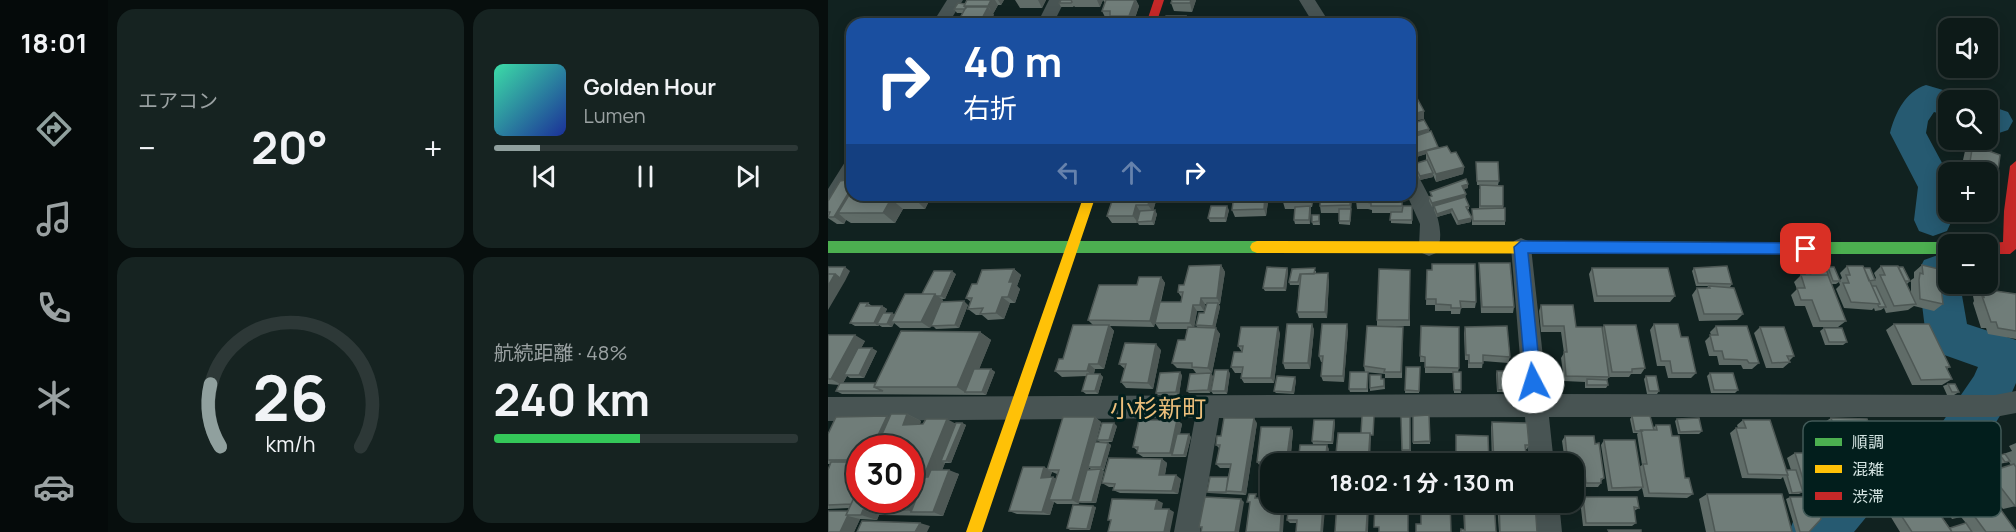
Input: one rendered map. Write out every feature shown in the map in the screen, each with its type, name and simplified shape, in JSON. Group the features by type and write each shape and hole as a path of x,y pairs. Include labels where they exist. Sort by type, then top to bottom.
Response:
{"street":[{"path":"944,18 955,0"},
{"path":"1049,18 1057,0"},
{"path":"1152,18 1159,0"},
{"path":"1307,0 1318,18"},
{"path":"2013,248 2010,211 2016,166"},
{"path":"828,206 846,177"},
{"path":"1416,192 1430,224 1429,247"},
{"path":"974,532 1088,201"},
{"path":"828,247 1938,248"},
{"path":"1521,247 1541,453"},
{"path":"828,409 1536,405 1968,406 2005,404"},
{"path":"1187,532 1209,406"},
{"path":"1547,513 1549,532"}],"building":[{"path":"967,0 991,0 988,6 964,6"},
{"path":"1061,0 1071,0 1072,2 1059,3"},
{"path":"1106,0 1135,0 1129,16 1110,16 1110,11 1102,11"},
{"path":"1172,0 1191,0 1190,3 1171,3"},
{"path":"958,3 965,4 966,8 954,9"},
{"path":"966,7 988,7 982,18 960,18"},
{"path":"1166,16 1186,16 1185,18 1165,18"},
{"path":"1416,96 1424,111 1416,113"},
{"path":"1424,120 1429,129 1416,132 1416,122"},
{"path":"1431,131 1438,147 1416,153 1416,136"},
{"path":"1447,146 1451,153 1456,152 1464,167 1436,174 1426,151"},
{"path":"1972,150 1986,150 2000,155 1998,170 1998,162 1970,162"},
{"path":"1427,160 1433,173 1420,176 1416,163"},
{"path":"1476,162 1498,162 1499,181 1477,181"},
{"path":"1466,179 1468,184 1462,186 1466,194 1432,203 1429,197 1432,196 1430,192"},
{"path":"846,180 846,197 834,217 828,217 830,212 828,212 828,201 840,181"},
{"path":"1480,185 1503,186 1503,206 1480,206"},
{"path":"1465,197 1469,206 1466,207 1472,218 1458,221 1452,209 1437,214 1434,206"},
{"path":"846,200 890,201 883,213 838,213"},
{"path":"1112,201 1149,201 1148,205 1136,205 1133,216 1107,216"},
{"path":"1233,201 1265,201 1264,209 1232,210"},
{"path":"1320,201 1350,201 1350,205 1320,206"},
{"path":"1356,201 1402,201 1402,206 1371,206 1371,203"},
{"path":"1211,206 1227,206 1225,218 1208,218"},
{"path":"1310,206 1309,220 1294,220 1295,207"},
{"path":"1403,206 1412,206 1412,220 1390,220 1391,212 1402,212"},
{"path":"1505,208 1505,221 1473,221 1472,209"},
{"path":"1339,209 1351,209 1350,221 1339,221"},
{"path":"1155,210 1152,221 1137,222 1140,211"},
{"path":"1312,215 1319,215 1319,221 1312,222"},
{"path":"1479,263 1510,263 1514,307 1482,307"},
{"path":"1432,264 1475,264 1476,302 1460,301 1461,308 1451,308 1451,305 1436,304 1436,299 1426,299 1427,270 1432,270"},
{"path":"1221,265 1217,298 1201,298 1200,305 1193,305 1190,323 1155,323 1160,302 1181,302 1183,292 1178,292 1179,285 1184,285 1189,266"},
{"path":"1922,265 1938,269 1938,294 1942,294 1943,304 1920,299 1919,280 1920,273 1923,274"},
{"path":"1727,266 1732,284 1698,283 1694,268"},
{"path":"1807,266 1825,266 1831,283 1828,275 1811,275"},
{"path":"1847,266 1863,266 1880,304 1851,302 1843,283 1849,283 1846,275 1850,275"},
{"path":"1881,266 1898,266 1916,304 1894,306 1880,275 1885,275"},
{"path":"828,267 845,267 840,278 835,274 828,274"},
{"path":"1267,267 1287,268 1284,288 1263,288"},
{"path":"1828,267 1834,267 1840,281 1833,281"},
{"path":"1898,267 1903,267 1910,281 1905,281"},
{"path":"1315,268 1314,274 1300,274 1298,282 1289,282 1292,269"},
{"path":"1592,268 1668,268 1675,296 1597,296"},
{"path":"1864,268 1870,268 1875,280 1869,281"},
{"path":"1014,269 1009,282 1013,282 1008,297 1002,297 996,313 980,314 983,308 968,309 972,298 966,298 972,284 977,284 982,270"},
{"path":"1379,269 1410,270 1409,320 1377,320"},
{"path":"934,271 952,271 941,296 922,294"},
{"path":"1328,273 1325,312 1297,312 1301,274"},
{"path":"828,274 835,274 828,286"},
{"path":"1801,275 1828,275 1846,321 1820,321 1812,300 1801,300 1797,288 1805,288"},
{"path":"1139,277 1161,277 1150,321 1088,320 1099,285 1137,285"},
{"path":"1709,286 1734,288 1743,314 1704,314 1697,288 1710,288"},
{"path":"1872,286 1876,286 1886,307 1879,307 1880,304"},
{"path":"1998,291 2016,294 2016,331 1998,328 1996,322 1991,322 1982,296 1984,297 1983,294 1998,294"},
{"path":"905,294 935,294 921,322 891,322"},
{"path":"964,301 955,325 931,326 941,302"},
{"path":"860,303 868,303 866,306 882,306 874,323 850,323"},
{"path":"1207,303 1218,303 1213,326 1196,325 1199,313 1204,313"},
{"path":"1541,305 1573,305 1576,327 1602,327 1609,377 1566,376 1564,352 1567,352 1564,326 1543,326"},
{"path":"883,313 892,313 887,324 877,324"},
{"path":"1287,324 1312,324 1308,363 1283,363"},
{"path":"1322,324 1347,324 1343,376 1321,376 1323,356 1319,356"},
{"path":"1654,324 1678,324 1681,337 1688,337 1696,373 1672,373 1670,361 1661,361"},
{"path":"1894,324 1929,324 1950,367 1946,367 1952,379 1921,380"},
{"path":"1073,325 1109,325 1098,364 1089,364 1087,371 1055,371 1059,359 1063,359"},
{"path":"1604,325 1636,325 1645,368 1632,369 1632,372 1612,372"},
{"path":"1367,326 1403,327 1401,372 1384,372 1385,369 1364,366"},
{"path":"1421,326 1459,327 1459,368 1425,367 1425,357 1420,356"},
{"path":"1507,326 1510,357 1483,355 1483,363 1469,363 1469,355 1466,355 1465,327"},
{"path":"1716,326 1747,326 1759,363 1724,359 1722,351 1714,351 1710,335 1718,335"},
{"path":"1188,327 1216,328 1208,368 1192,367 1192,363 1172,363 1178,340 1185,340"},
{"path":"1241,327 1278,327 1271,378 1241,378 1243,367 1231,367 1234,352 1242,352 1243,346 1238,346"},
{"path":"1760,327 1784,327 1794,356 1787,356 1790,362 1772,363"},
{"path":"1824,328 1842,328 1847,342 1829,342"},
{"path":"901,331 980,332 957,387 874,387"},
{"path":"828,335 855,335 831,379 828,379"},
{"path":"1125,343 1156,344 1148,383 1121,382 1126,364 1119,364"},
{"path":"858,348 872,348 859,375 844,375"},
{"path":"1406,367 1420,367 1419,391 1405,390"},
{"path":"974,369 991,369 982,392 965,392"},
{"path":"1215,370 1228,370 1225,391 1211,391"},
{"path":"1497,371 1517,371 1518,389 1498,390"},
{"path":"1180,372 1176,392 1156,393 1160,373"},
{"path":"1350,372 1368,372 1367,389 1349,389"},
{"path":"1453,372 1461,372 1461,390 1454,390"},
{"path":"1211,373 1208,390 1187,391 1190,374"},
{"path":"1710,373 1733,373 1738,390 1714,390"},
{"path":"1087,374 1100,374 1095,391 1082,391"},
{"path":"1370,375 1381,375 1381,379 1384,379 1384,386 1370,388"},
{"path":"1277,376 1295,377 1292,392 1274,391"},
{"path":"1646,376 1656,376 1659,391 1649,391"},
{"path":"1587,379 1607,380 1608,385 1587,385"},
{"path":"840,383 875,383 874,387 883,391 836,391"},
{"path":"1948,384 1955,384 1959,392 1952,392"},
{"path":"891,414 907,414 903,425 923,424 926,419 947,419 924,475 924,435 882,435"},
{"path":"1429,415 1430,441 1413,442 1413,416"},
{"path":"887,416 878,435 846,435 846,460 828,460 828,434 836,417"},
{"path":"1362,416 1374,416 1373,435 1361,433"},
{"path":"1632,416 1650,416 1654,430 1635,431"},
{"path":"1063,417 1095,417 1072,500 1049,500 1059,470 1047,470"},
{"path":"1401,417 1410,417 1410,450 1402,450"},
{"path":"1224,418 1254,418 1242,492 1226,491 1231,464 1216,464 1220,445 1216,445 1217,436 1221,436"},
{"path":"1699,418 1702,431 1680,432 1677,419"},
{"path":"1831,418 1867,419 1868,421 1832,421"},
{"path":"1139,420 1177,420 1170,453 1137,453 1138,447 1133,447"},
{"path":"1314,420 1334,420 1332,442 1312,441"},
{"path":"1743,420 1770,420 1788,475 1748,474 1736,428 1746,428"},
{"path":"1492,422 1527,423 1529,445 1525,445 1526,453 1494,453"},
{"path":"956,423 962,423 946,461 941,461"},
{"path":"1102,423 1114,423 1109,440 1097,440"},
{"path":"1656,425 1670,425 1672,436 1679,436 1685,478 1689,478 1693,494 1649,493 1643,464 1647,464 1641,430 1657,430"},
{"path":"1261,427 1291,427 1287,453 1260,453 1260,462 1257,462"},
{"path":"1338,433 1370,433 1369,453 1336,453"},
{"path":"1177,434 1189,434 1184,455 1172,455"},
{"path":"1456,435 1488,436 1489,453 1456,453"},
{"path":"1565,436 1594,436 1595,444 1599,443 1604,478 1601,479 1601,483 1586,483 1584,453 1567,453"},
{"path":"1604,440 1635,440 1643,487 1612,488"},
{"path":"1095,442 1108,443 1101,467 1088,467"},
{"path":"1300,445 1327,445 1326,453 1299,453"},
{"path":"1795,453 1803,453 1803,479"},
{"path":"2005,454 2010,461 2005,462 2001,455"},
{"path":"1109,458 1162,459 1159,475 1176,475 1172,491 1113,490 1115,484 1102,483"},
{"path":"831,462 846,462 846,504 828,505 828,470"},
{"path":"2014,464 2016,467 2016,506 2001,488 2001,468"},
{"path":"1023,467 1044,467 1041,478 1053,477 1042,512 1009,511"},
{"path":"1101,469 1092,502 1078,502 1087,470"},
{"path":"931,470 949,470 933,512 924,512 924,480"},
{"path":"1786,470 1796,470 1803,492 1792,493"},
{"path":"1210,477 1228,477 1226,492 1207,492"},
{"path":"1249,494 1256,494 1255,498 1260,498 1260,513 1281,513 1280,532 1246,532 1250,502 1247,502"},
{"path":"1707,494 1782,494 1792,532 1715,532"},
{"path":"1205,497 1241,499 1235,532 1201,532 1202,527 1199,527"},
{"path":"1584,497 1637,497 1639,508 1634,507 1636,523 1586,523"},
{"path":"1790,497 1803,497 1803,517 1820,517 1809,532 1800,532"},
{"path":"1112,499 1157,500 1155,509 1169,509 1164,532 1108,532"},
{"path":"1073,505 1093,506 1087,529 1067,528"},
{"path":"2001,510 2016,531 2016,532 1986,532 1975,517 2001,517"},
{"path":"828,511 846,511 848,515 840,532 828,532"},
{"path":"847,513 862,513 861,515 846,515"},
{"path":"1288,513 1322,513 1321,532 1296,532 1297,520 1287,520"},
{"path":"1336,513 1367,513 1366,532 1335,532"},
{"path":"1375,513 1408,513 1408,532 1379,532 1379,527 1374,527"},
{"path":"1421,513 1450,513 1451,532 1416,532 1416,524 1421,524"},
{"path":"1464,513 1495,513 1496,532 1461,532 1461,529 1465,530"},
{"path":"1499,513 1536,513 1537,532 1500,532"},
{"path":"1902,517 1942,517 1952,532 1912,532"},
{"path":"862,521 920,523 915,532 857,532"},
{"path":"1966,523 1972,532 1952,532 1950,528"},
{"path":"1608,530 1641,530 1641,532 1609,532"}],"waterway":[{"path":"1933,220 1937,187 1908,133 1911,119 1926,97 1938,101"},
{"path":"1941,294 1948,337 2005,356 1990,391 1970,421"},
{"path":"1814,532 1826,526 1834,517"}],"traffic: fast":[{"path":"828,247 1257,247"},
{"path":"1737,248 1938,248"}],"traffic: slow":[{"path":"974,532 1088,201"},
{"path":"1257,247 1737,248"}],"traffic: jam":[{"path":"1153,18 1159,0"},
{"path":"1998,248 2010,248 2010,211 2016,166"}],"district":[{"name":"小杉新町","path":"1158,409"}],"route":[{"path":"1533,382 1521,247 1806,249"}]}
